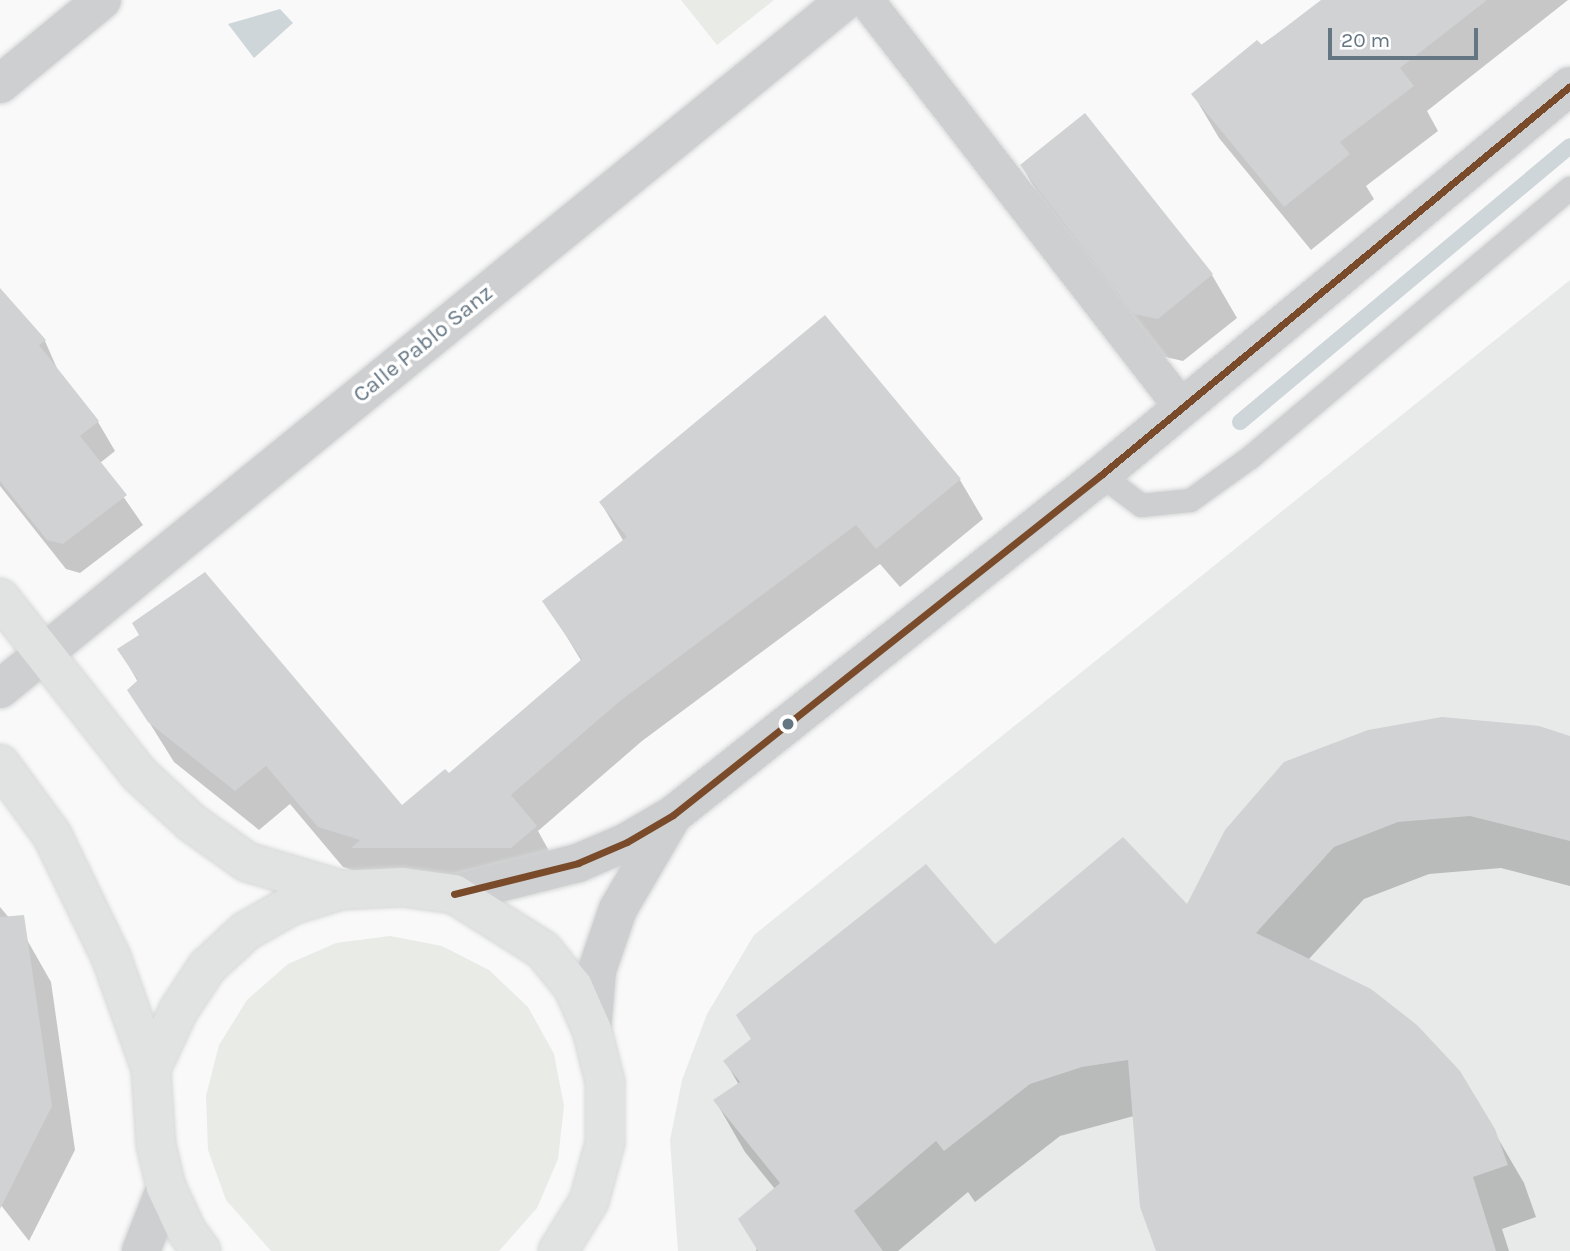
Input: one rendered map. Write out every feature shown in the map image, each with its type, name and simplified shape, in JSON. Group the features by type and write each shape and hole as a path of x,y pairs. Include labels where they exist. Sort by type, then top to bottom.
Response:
{"main road":[{"path":"0,598 45,651 139,774 192,823 247,862 341,890"},
{"path":"0,764 52,835 111,957 151,1069 156,1145 166,1187 187,1232 201,1251"},
{"path":"151,1069 178,1011 207,967 246,931 292,905 341,890 402,887 454,894 543,950 573,987 592,1030 606,1083 605,1143 589,1201 584,1251"},
{"path":"558,1251 589,1201"}],"street":[{"path":"0,84 102,0"},
{"name":"Calle Pablo Sanz","path":"0,689 846,0"},
{"path":"866,0 1182,408"},
{"path":"454,894 578,863 627,842 673,815 1101,475 1570,86"},
{"path":"592,1030 597,970 618,909 673,815"},
{"path":"141,1251 166,1187"}],"lane":[{"path":"1101,475 1141,505 1190,500 1250,457 1570,188"}],"shaded area":[{"path":"681,0 774,0 717,45"},
{"path":"280,9 293,23 254,58 228,24"},
{"path":"1570,280 1570,1251 678,1251 670,1140 682,1080 707,1014 754,935"},
{"path":"390,936 442,946 489,970 528,1007 554,1054 564,1106 558,1159 537,1208 499,1251 271,1251 226,1200 208,1150 206,1096 219,1045 247,1000 288,964 336,943"}],"building":[{"path":"1321,0 1487,0 1400,68 1414,86 1340,142 1350,154 1284,207 1191,94 1257,40 1262,45"},
{"path":"1085,113 1213,274 1158,319 1134,314 1020,165"},
{"path":"0,288 46,340 39,345 99,421 80,436 127,495 63,544 47,540 0,481"},
{"path":"825,315 961,479 876,549 856,525 620,701 511,795 537,826 511,848 351,848 360,840 318,827 266,766 235,791 148,722 127,690 138,680 117,649 139,635 132,623 205,572 402,805 445,769 449,773 582,659 542,601 627,537 599,502"},
{"path":"1442,717 1539,726 1570,736 1570,841 1470,816 1398,822 1334,847 1256,933 1371,989 1417,1025 1460,1071 1495,1129 1508,1165 1473,1177 1496,1251 1156,1251 1140,1207 1128,1060 1082,1067 1030,1084 944,1151 936,1141 854,1211 883,1251 758,1251 738,1219 780,1183 713,1100 740,1082 723,1061 751,1039 736,1015 926,864 995,944 1123,837 1187,904 1225,830 1284,762 1368,730"},
{"path":"24,915 52,1106 0,1209 0,917"}],"waterway":[{"path":"1240,422 1570,146"}],"transit line":[{"path":"454,894 578,863 627,842 673,815 1101,475 1570,86"}]}
